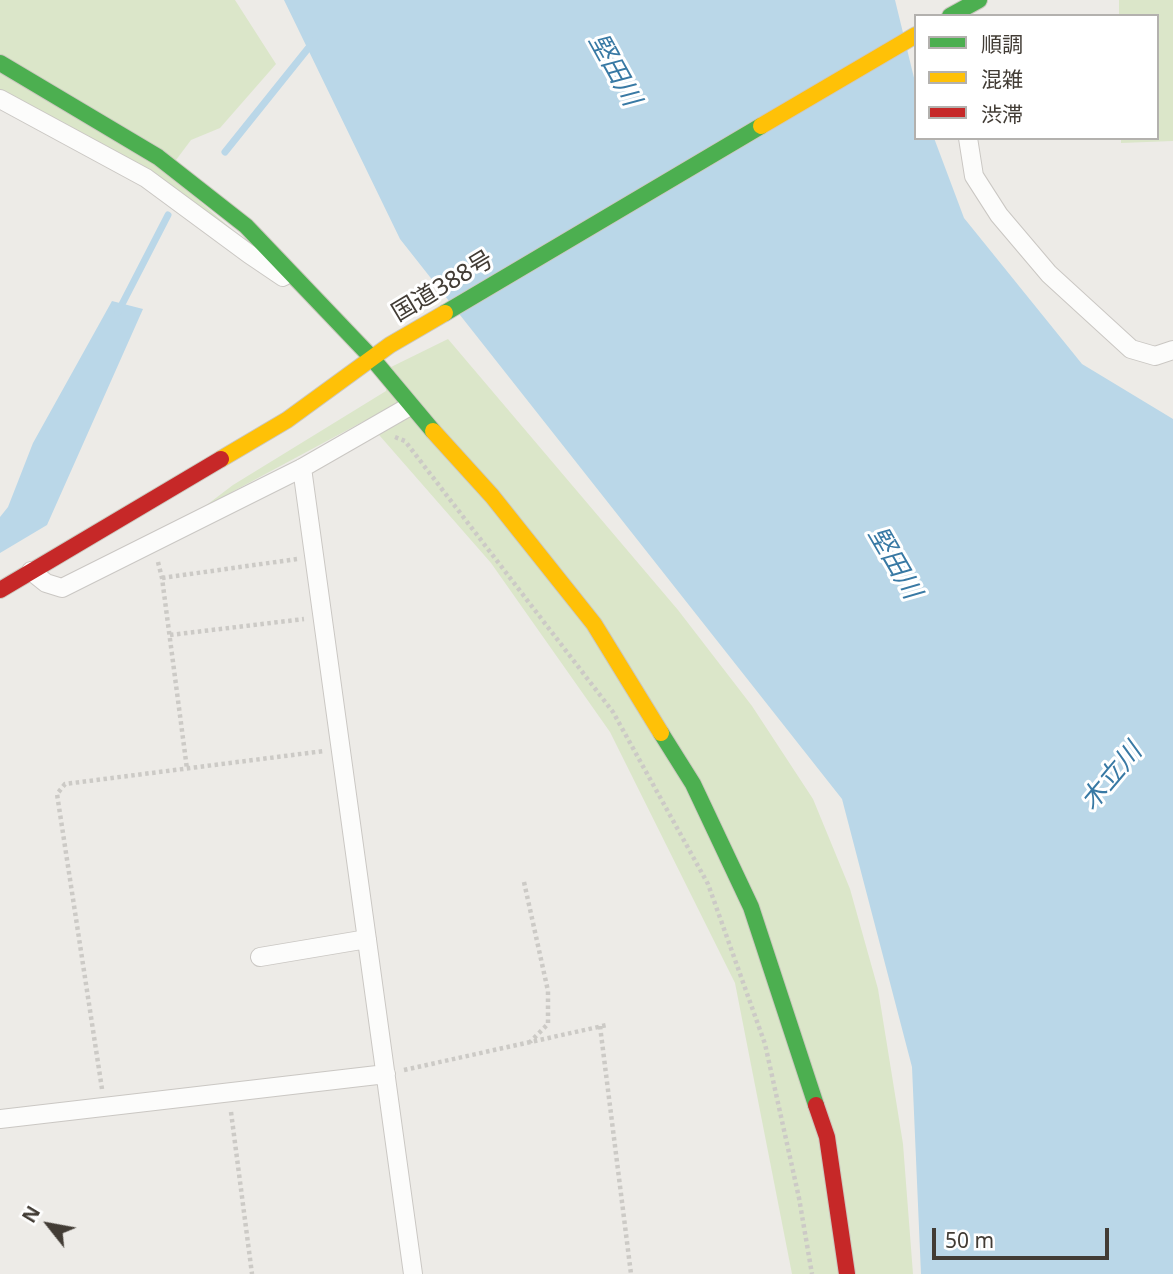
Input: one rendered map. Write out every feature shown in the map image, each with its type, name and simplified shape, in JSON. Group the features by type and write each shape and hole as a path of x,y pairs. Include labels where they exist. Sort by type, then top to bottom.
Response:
{"main road":[{"path":"954,14 979,0"},
{"name":"国道388号","path":"0,590 287,420 390,345 914,36"},
{"path":"0,63 158,157 246,226 371,358 410,406 492,496 594,624 694,784 751,907 827,1137 847,1274"}],"street":[{"path":"0,99 146,178 249,254 312,296"},
{"path":"968,140 974,176 999,215 1049,274 1131,349 1155,356 1173,349"},
{"path":"31,571 46,583 62,588 302,468 410,406"},
{"path":"302,468 414,1274"},
{"path":"260,957 367,939"},
{"path":"0,1119 386,1074"}],"path":[{"path":"371,428 405,441 613,712 708,884 765,1044 813,1274"},
{"path":"150,544 163,578 187,769"},
{"path":"163,578 314,556"},
{"path":"170,635 323,616"},
{"path":"105,1107 57,794 65,784 341,749"},
{"path":"524,882 548,990 548,1024 529,1042"},
{"path":"386,1074 607,1025"},
{"path":"600,1026 631,1274"},
{"path":"228,1093 252,1274"}],"green space":[{"path":"0,0 235,0 276,64 220,128 191,140 176,160 0,57"},
{"path":"1119,0 1173,0 1173,141 1121,143 1121,140 1159,140 1159,14 1119,14"},
{"path":"0,70 156,163 253,248 172,186 0,90"},
{"path":"448,339 678,610 752,706 813,799 850,889 878,989 903,1144 913,1274 792,1274 735,983 610,732 491,563 366,420 204,507 233,485 386,391 389,368"}],"water":[{"path":"284,0 895,0 914,78 914,140 935,140 964,218 1082,364 1173,419 1173,1274 921,1274 912,1067 842,799 400,239"},
{"path":"112,301 143,309 47,525 0,553 0,517 8,507 33,443"}],"waterway":[{"path":"225,152 314,41"},
{"path":"118,312 168,215"}],"traffic: fast":[{"path":"954,14 979,0"},
{"path":"0,63 158,157 246,226 371,357 433,431"},
{"path":"445,313 761,126"},
{"path":"661,733 693,784 751,907 816,1105"}],"traffic: slow":[{"path":"761,126 914,36"},
{"path":"221,459 287,420 390,345 445,313"},
{"path":"433,431 492,496 594,624 661,733"}],"traffic: jam":[{"path":"0,590 221,459"},
{"path":"816,1105 827,1137 847,1274"}],"water label":[{"name":"堅田川","path":"614,70"},
{"name":"堅田川","path":"894,563"},
{"name":"木立川","path":"1112,777"}]}
